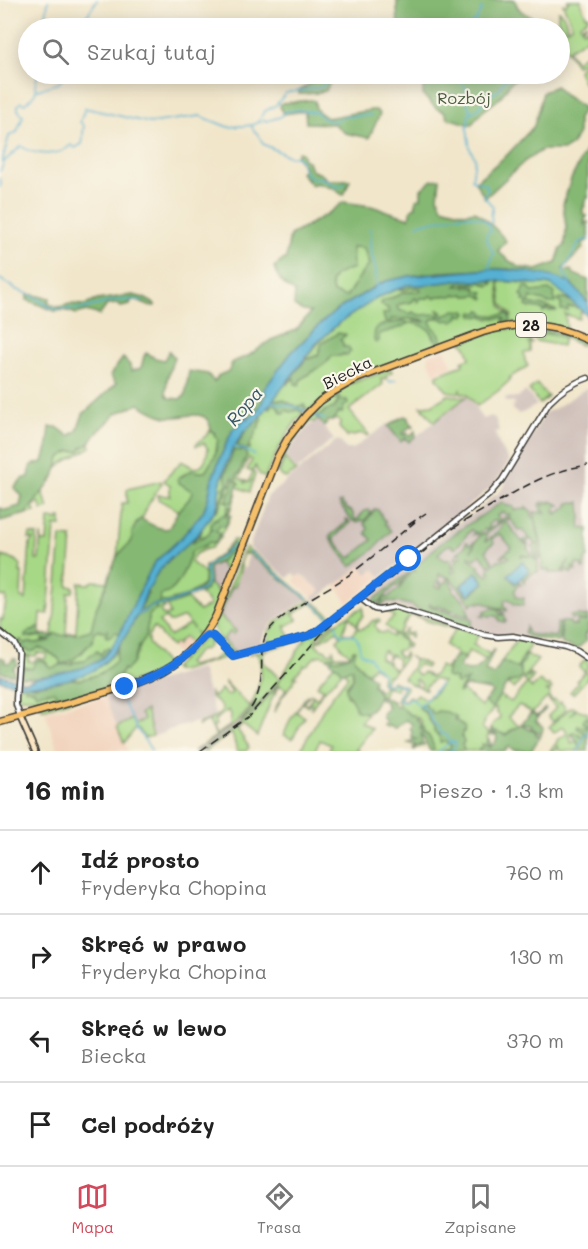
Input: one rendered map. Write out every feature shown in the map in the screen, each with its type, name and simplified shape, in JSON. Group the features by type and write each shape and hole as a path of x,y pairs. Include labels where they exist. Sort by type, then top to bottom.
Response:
{"main road":[{"name":"Biecka","path":"0,722 125,687 170,668 189,653 209,631 281,448 312,408 333,392 356,379 499,327 523,325 548,327 572,332 588,340"},
{"path":"20,717 35,751"}],"street":[{"path":"209,631 231,654 236,656 316,632 489,495 502,480 549,403 570,385 588,378"},
{"path":"360,597 374,609 395,607 485,635 513,636 569,649 588,659"},
{"path":"0,632 17,647 19,670 16,705 20,717"}],"shaded area":[{"path":"445,349 452,366 434,374 428,358"},
{"path":"588,387 588,640 577,650 561,643 528,638 523,635 522,637 515,634 496,636 427,616 426,613 421,615 390,605 375,607 363,599 453,526 480,509 494,495 496,496 506,484 508,475 546,412 553,410"},
{"path":"526,391 537,405 519,414 512,407 515,404 506,402 505,398 518,397"},
{"path":"467,396 483,419 491,416 495,418 499,430 495,433 509,461 494,485 466,508 468,511 381,577 374,569 367,574 361,566 315,600 312,598 321,591 301,574 297,577 293,573 288,578 250,548 268,496 337,440 346,449 353,449 387,424 400,441 405,438 409,442"},
{"path":"318,420 334,440 297,470 286,456 298,438"},
{"path":"249,554 306,600 274,621 265,632 260,646 236,654 213,628 232,586 236,587 243,567 246,568"},
{"path":"219,562 227,574 219,593 210,583 209,567"},
{"path":"361,566 374,569 381,577 348,603 335,585"},
{"path":"300,574 321,591 312,597 293,581"},
{"path":"185,637 192,645 179,657 171,647 175,643 178,645 178,642"},
{"path":"201,669 214,717 153,736 146,710 141,714 144,718 136,725 132,719 117,727 105,697 118,693 127,708 119,692"},
{"path":"275,685 277,686 253,714 202,751 196,751 238,722 253,703 255,704 246,717 251,713"},
{"path":"105,697 128,751 78,751 75,747 58,751 45,712"}],"green space":[{"path":"397,0 515,0 520,10 535,18 398,18"},
{"path":"582,0 580,1 586,16 588,15 588,18 580,24 581,27 588,23 582,28 583,31 588,27 588,37 570,49 570,27 572,25 563,4"},
{"path":"558,11 564,18 558,18"},
{"path":"588,52 588,57 576,65 570,53 576,61"},
{"path":"588,62 588,92 578,71"},
{"path":"329,84 326,91 299,94 299,91 306,86"},
{"name":"Rozbój","path":"422,84 510,84 500,98 482,112 471,125 447,118 445,112 436,108 423,95"},
{"path":"556,86 564,95 584,108 578,119 578,133 572,145 564,150 542,150 525,161 485,198 475,182 508,154 534,126 543,92"},
{"path":"315,101 317,109 327,118 371,110 376,110 380,114 369,138 345,133 334,124 306,123 305,111 282,114 280,104"},
{"path":"588,146 588,198 586,198 583,214 587,216 584,225 588,222 588,240 582,244 584,247 563,269 571,270 574,274 588,280 588,303 570,283 508,269 441,272 386,281 376,286 338,309 291,353 264,389 266,394 256,412 246,420 249,413 244,416 239,425 233,429 212,479 203,512 182,537 154,563 121,633 114,632 113,635 107,637 105,635 107,630 97,630 94,632 92,643 74,659 61,664 58,658 42,649 30,651 19,646 21,640 25,644 49,641 50,639 42,640 42,636 25,638 25,635 38,627 40,634 52,637 55,634 67,636 91,630 96,609 112,568 118,555 132,538 137,522 141,519 158,528 169,528 193,492 177,479 192,470 205,472 215,456 218,439 205,418 200,415 166,417 139,404 117,413 88,445 83,446 79,451 70,451 60,458 54,477 26,514 0,521 0,508 6,510 20,506 22,496 14,488 22,479 29,477 31,465 43,462 50,427 57,427 69,436 77,431 83,414 116,384 110,375 123,358 130,365 131,371 141,368 146,353 164,360 169,351 174,357 167,380 166,394 169,398 180,399 185,396 189,371 208,374 214,382 219,375 229,371 232,362 248,356 271,340 296,330 311,312 294,306 295,292 282,282 274,267 286,258 290,235 343,202 371,206 409,218 411,210 416,206 416,199 421,198 421,189 432,180 440,179 438,197 442,207 464,213 475,211 488,221 506,241 498,251 508,260 519,267 537,270 556,263 560,250 565,245 566,227 563,204 571,179","holes":["352,247 364,248 369,265 346,297 333,293 331,282 336,275 353,268"]},
{"path":"298,152 302,153 304,160 308,161 311,170 328,180 350,180 344,195 335,189 316,183 312,185 301,173 304,168 296,155"},
{"path":"352,246 364,248 369,265 359,276 346,298 333,293 331,282"},
{"path":"461,280 491,281 493,284 489,286 481,282 477,285 463,283 456,286 475,287 477,291 484,292 482,295 484,299 478,295 456,294 434,298 431,295 428,298 421,298 418,302 415,298 412,302 397,306 401,311 409,314 413,312 419,315 439,315 430,322 440,335 439,346 436,345 437,341 428,329 411,323 426,322 421,319 391,319 390,323 404,321 409,323 379,334 379,341 376,343 374,341 375,329 389,323 385,322 383,314 389,313 388,309 381,302 406,292 421,291 420,288 400,290 407,285"},
{"path":"491,281 498,281 501,306 512,318 502,304 499,282 547,284 571,301 560,299 568,307 578,307 582,312 579,319 565,314 567,329 513,322 513,324 440,345 439,333 434,330 430,322 439,315 419,315 413,312 409,314 400,311 397,306 412,302 415,298 418,302 421,298 428,298 431,295 464,294 481,297 483,292 477,291 475,287 456,286 461,283 469,285 481,282 485,285"},
{"path":"524,287 529,287 532,292 549,290 554,292 556,301 554,303 531,297 529,303 557,311 547,309 543,312 542,309 526,306 527,303 523,301 524,298 521,295"},
{"path":"401,288 400,290 421,288 421,291 406,292 388,299 389,313 383,314 386,320 403,318 427,322 412,323 420,323 431,331 438,346 360,376 307,411 304,405 297,408 282,400 273,400 283,385 288,384 294,378 299,382 325,364 332,356 345,355 345,347 340,340 345,334 338,334 333,336 313,358 306,359 336,326 374,300"},
{"path":"27,294 50,298 48,304 59,307 70,304 85,305 97,300 133,295 144,298 155,306 132,299 130,305 121,307 117,304 107,305 100,315 86,311 77,314 64,310 55,311 27,300"},
{"path":"566,299 578,307 568,307 568,311 561,310 561,304 558,301"},
{"path":"438,310 441,310 444,317 454,310 467,313 464,316 459,314 459,317 452,322 440,318"},
{"path":"480,310 484,314 491,315 508,313 511,321 504,323 504,318 489,319 481,315 479,317 472,315 473,312 479,313"},
{"path":"529,327 566,334 588,345 580,345 563,337 542,334 535,329 526,331"},
{"path":"530,327 527,331 536,330 541,338 542,333 564,337 562,346 536,341 520,328"},
{"path":"519,328 529,339 526,340 532,343 528,343 530,352 524,353 528,366 509,378 510,380 498,391 477,406 467,394 461,393 460,389 458,393 447,391 437,378 437,375 463,365 462,361 470,358 462,342 494,330"},
{"path":"338,333 346,335 340,340 343,347 348,347 351,351 347,355 332,356 325,364 303,378 299,382 300,385 295,384 294,378 287,383 306,359 318,355 322,343"},
{"path":"391,369 392,372 386,376 387,379 381,379 383,384 349,410 369,435 360,433 347,437 339,427 341,421 334,419 339,412 342,413 344,406 348,404 347,400 340,401 337,398 338,401 334,408 315,416 310,413 347,385"},
{"path":"537,384 548,397 540,404 529,390"},
{"path":"448,395 466,397 434,422 421,406 432,405"},
{"path":"334,396 339,396 340,400 347,400 348,404 344,406 342,413 339,412 333,421 328,421 324,426 317,415 335,407 338,401"},
{"path":"273,400 283,400 297,408 304,405 306,408 302,412 287,410 282,413 276,404 271,408 267,406"},
{"path":"274,403 282,413 287,410 304,412 282,443 265,478 259,474 255,465 250,492 237,487 237,477 246,457 232,457 225,474 227,484 224,488 225,492 218,504 220,486 230,454 246,430 239,443 246,450 250,449 249,444 262,420 261,416 267,406 269,408","holes":["249,458 252,460 247,470 253,472 250,482 246,481 245,484 245,481 239,478"]},
{"path":"309,414 318,419 311,421 295,437 277,472 278,463 289,441"},
{"path":"261,416 262,421 249,444 250,449 246,450 237,446 246,430"},
{"path":"404,416 408,417 414,426 402,434 407,433 410,436 415,431 416,436 409,442 405,438 401,442 388,426"},
{"path":"211,429 218,440 215,456 205,472 192,470 181,476 178,482 193,491 179,511 158,499 158,495 170,496 170,485 164,481 182,461 197,468 204,462 208,449 204,443 196,446 196,444"},
{"path":"90,442 91,447 61,464 57,469 61,457 70,452 79,451"},
{"path":"234,450 245,451 247,456 237,474 236,480 239,484 234,501 229,503 225,501 232,489 233,477 217,510 213,513 225,492 224,488 227,484 225,474"},
{"path":"285,458 296,471 286,478 279,473"},
{"path":"232,477 235,481 225,501 229,503 234,501 227,525 226,525 230,509 226,515 214,519 211,523 213,529 208,534 191,543 201,535 200,530 217,511"},
{"path":"161,481 143,517 137,522 128,545 117,557 122,503 127,503 127,489"},
{"path":"42,491 49,508 42,510 39,502 33,507 35,512 26,514"},
{"path":"551,501 560,505 556,507 554,512 556,514 557,511 559,514 566,509 569,503 580,502 580,528 588,529 588,557 585,560 584,569 582,565 576,564 576,571 572,567 572,573 566,570 563,573 569,560 561,573 549,573 549,570 542,570 542,547 534,512 546,513 544,510 542,512 540,504 543,502 544,506"},
{"path":"341,502 352,511 355,520 364,511 369,510 371,513 364,521 357,523 351,520 339,503"},
{"path":"502,502 514,507 514,510 526,509 526,507 531,511 541,547 541,559 539,559 538,542 538,555 536,555 538,559 535,559 535,556 521,555 521,557 534,557 534,560 538,560 538,572 529,575 524,583 522,577 530,570 522,562 508,575 515,584 519,581 521,585 518,585 515,590 516,596 524,598 523,606 514,604 509,599 505,600 504,605 507,611 482,602 474,602 470,605 450,578 439,574 436,587 441,588 440,581 442,584 446,583 447,578 454,588 453,591 465,601 470,617 438,605 437,607 430,604 429,606 472,620 470,628 428,615 427,612 420,611 411,605 388,601 379,607 384,600 376,604 371,602 409,572 398,586 395,586 381,600 387,598 401,587 413,570 415,571 414,569 434,549","holes":["503,512 506,515 510,514 509,518 518,530 521,529 529,538 523,541 528,545 527,542 531,539 535,544 532,547 536,554 534,552 531,554 528,546 522,542 507,522 503,521 509,520 505,517 501,520 502,526 499,530 487,541 485,540 486,535 499,522 477,539 471,552 474,542 469,545 466,542 456,554 460,553 462,557 454,558 457,561 455,571 452,573 453,565 450,559 444,560 438,554 446,546 451,545 455,549 471,530 475,532 473,535 479,532 477,535 479,536 481,532 490,527 488,525 494,520 496,522 500,520 497,516","499,534 511,547 501,556 509,557 498,560 489,569 488,571 491,572 488,576 469,556 475,559 480,555 489,566 493,562 486,551 494,543 492,539","476,572 485,583 469,596 460,586"]},
{"path":"228,506 232,507 227,524 220,525 216,531 220,534 217,540 192,551 177,584 168,593 161,595 160,601 168,603 199,590 204,584 205,566 226,552 231,543 239,546 220,562 209,567 210,583 205,590 170,605 164,606 159,603 139,611 145,595 148,594 147,590 160,569 200,530 202,530 200,536 196,537 192,543 209,534 213,529 211,524 214,519 226,515"},
{"path":"375,509 381,514 391,531 373,550 351,567 330,536 347,522 347,519 350,523 333,539 350,558 372,540 366,533 368,528 364,524"},
{"path":"61,518 61,526 55,526 48,614 41,614 40,628 38,627 27,635 31,638 42,636 43,640 52,634 61,537 72,538 68,586 74,587 73,592 68,593 66,634 76,632 79,583 107,582 96,609 93,628 36,643 25,644 21,640 19,646 30,651 43,649 60,660 82,653 97,630 107,630 107,637 113,635 114,632 121,633 110,649 108,647 101,655 97,651 85,661 52,668 48,667 48,664 36,663 32,669 25,667 19,673 21,656 29,657 28,661 33,662 38,658 45,659 47,654 21,655 15,644 0,631 0,619 3,620 6,600 6,597 0,596 2,556 16,560 21,565 21,598 26,600 30,543 33,539 29,539 30,534 37,535 36,560 39,560 41,535 42,542 47,542 49,519 58,520"},
{"path":"220,525 226,526 220,536 222,537 211,548 195,554 191,562 205,573 204,584 185,597 168,603 159,601 161,595 168,593 177,584 192,551 218,538 215,531"},
{"path":"233,540 242,544 230,575 219,562 233,549 238,549 239,546 232,543 220,556"},
{"path":"246,547 249,550 247,554 243,554"},
{"path":"252,552 309,599 249,554"},
{"path":"242,557 235,587 232,587 220,616 236,631 233,634 230,632 223,639 236,653 243,651 243,653 234,654 225,647 213,627"},
{"path":"209,583 219,593 221,587 224,589 215,611 200,636 195,631 199,637 192,645 185,637 177,645 175,643 171,647 154,627 148,636 148,643 168,666 153,675 116,687 115,682 118,681 124,669 130,666 138,653 149,615 157,609 155,606 162,605 164,608 160,609 166,616 170,614 167,606 187,599 199,611 210,605 200,593 206,590","holes":["184,617 194,629 189,624 169,636 159,621 166,618 172,622"]},
{"path":"308,601 312,601 331,618 324,623 329,618 311,603 293,614 298,620 285,626 291,638 310,632 323,624 308,635 275,644 268,641 268,633 275,623"},
{"path":"153,606 157,609 149,615 145,638 132,664 126,670 123,669 118,681 115,682 117,685 115,687 85,696 63,694 59,699 51,697 57,695 54,691 36,694 34,690 25,689 26,685 35,686 71,679 80,680 102,673 116,661 119,647 136,617"},
{"path":"363,607 363,616 357,626 350,617 348,619 343,632 345,634 353,634 358,627 362,628 379,619 380,621 375,625 378,632 386,632 392,637 393,634 403,641 385,625 394,617 386,610 394,608 479,634 473,645 490,654 486,660 469,651 464,662 465,657 455,656 457,653 445,645 456,629 411,615 398,633 400,635 407,628 405,632 407,634 412,633 411,638 406,634 402,638 409,645 407,648 404,643 404,649 396,651 399,657 405,653 406,656 398,667 398,660 392,655 394,655 383,651 380,655 380,658 387,662 387,660 389,662 387,663 394,669 397,668 390,676 387,675 383,683 391,684 392,681 405,686 407,688 400,698 404,701 409,696 413,698 418,694 425,699 429,698 443,682 434,679 426,686 427,690 421,688 422,684 417,679 414,680 421,687 411,684 403,678 413,666 414,660 409,656 428,665 426,668 418,664 414,671 420,676 423,672 431,677 440,666 445,669 454,658 447,669 446,677 456,679 456,681 467,680 459,693 462,690 481,706 484,702 492,708 500,695 511,702 527,683 524,680 526,677 529,678 527,675 531,676 529,673 526,675 514,689 508,684 520,677 520,665 517,668 502,661 518,638 532,642 521,663 527,655 538,660 528,672 534,676 528,684 532,688 540,681 547,687 549,685 552,689 547,691 550,692 549,697 552,701 555,700 560,704 561,702 566,709 553,722 548,716 556,708 547,698 533,712 534,714 519,705 508,717 519,726 504,735 491,729 500,716 494,708 484,721 482,728 489,733 487,742 492,748 483,744 478,751 464,751 463,729 453,715 438,711 432,714 424,704 420,708 430,720 435,733 451,745 450,749 434,751 429,736 422,732 424,731 422,729 421,732 416,732 417,728 421,730 419,726 422,722 400,706 397,707 403,687 397,684 396,690 387,686 383,696 380,695 374,685 380,691 384,687 381,682 382,673 373,666 368,673 363,669 352,654 342,648 337,640 341,636 337,631 315,643 327,653 333,652 333,649 335,656 347,656 335,660 332,659 333,657 321,655 304,665 294,677 297,677 282,697 275,712 274,711 286,689 279,686 275,695 279,681 305,642 304,639 332,621 333,623 315,639 318,640 336,623"},
{"path":"493,608 501,610 500,615 504,613 506,622 499,621 498,617 492,615 490,617 485,614 484,617 481,616 484,611"},
{"path":"582,615 583,617 588,616 588,620 579,621 579,619 571,619 570,616"},
{"path":"579,621 588,621 588,633 584,637 587,640 577,649 562,644 561,622 576,625"},
{"path":"557,623 560,624 560,639 557,642 528,637 524,634 526,627 528,634 555,637"},
{"path":"211,635 214,642 208,641 209,646 204,650 201,649 187,663 190,666 213,660 220,654 223,655 223,651 226,651 229,656 183,670 177,671 173,668 206,636"},
{"path":"301,640 263,651 262,661 279,678 277,683 241,722 254,703 238,722 194,751 216,736 208,720 219,715 222,707 211,697 210,693 214,697 221,689 226,695 230,695 232,692 225,682 250,707 256,694 261,671 259,658 255,652","holes":["228,710 231,714 230,726 216,735 213,727 216,725 214,721"]},
{"path":"108,647 110,649 101,659 83,668 51,675 20,676 23,667 32,669 39,660 46,662 52,668 85,661 97,651 101,655"},
{"path":"119,647 117,660 107,668 90,677 71,679 98,667"},
{"path":"355,650 354,658 374,679 373,685 380,695 394,702 397,707 400,706 410,715 414,715 424,728 423,733 431,740 434,751 430,751 421,733 423,746 420,745 415,750 413,749 416,745 408,743 416,739 412,738 410,729 412,724 406,720 394,729 383,725 386,723 382,714 388,706 379,695 370,710 360,712 356,710 346,688 353,678 352,668 341,672 339,667 327,657 333,656 332,659 340,659 351,655"},
{"path":"493,650 485,671 494,675 502,661 517,668 525,654 529,654 519,666 522,676 517,681 507,684 492,708 484,702 492,692 490,690 466,686 458,693 467,680 457,684 456,679 446,677 455,656 464,658 459,667 470,671 479,667"},
{"path":"0,657 5,659 4,662 10,663 16,659 17,665 13,668 15,675 0,672"},
{"path":"586,659 588,668 585,671 588,673 588,678 573,694 570,692 578,683 576,681 585,672 579,667"},
{"path":"334,665 342,672 321,694 311,709 311,703 308,707 302,703 296,712 305,717 292,739 284,735 290,720 307,695 309,696 303,703 307,705 313,697 310,694 317,698 324,689 317,685"},
{"path":"351,667 353,678 346,686 347,695 367,714 361,722 372,729 356,749 359,751 329,751 331,745 320,740 315,751 300,751 325,706 348,676 344,672"},
{"path":"19,685 37,691 54,691 58,695 51,699 60,698 59,695 63,694 85,696 42,709 40,698 20,697 17,700"},
{"path":"277,686 257,736 243,725 237,729 249,747 246,751 237,751 232,733 202,751 253,714"},
{"path":"425,704 432,714 438,711 447,712 457,717 454,719 465,727 462,738 464,751 443,751 450,749 451,745 445,741 440,742 439,735 434,732 434,726 419,707"},
{"path":"571,707 576,708 571,715 577,709 588,713 588,717 585,718 587,726 578,727 585,733 583,737 573,732 569,737 571,743 577,741 579,746 577,751 560,751 558,746 557,750 550,751 557,740 567,734 565,728 562,727 554,733 549,727"},
{"path":"545,708 538,717 536,716 538,718 536,721 543,727 542,733 522,724 531,713 537,716"},
{"path":"146,710 153,736 144,738 136,728 124,743 117,727 132,719 135,725 144,719 140,714"},
{"path":"588,717 588,751 577,751 579,746 572,735 574,732 583,737 585,733 577,728 578,726 585,728 586,725 583,722"},
{"path":"521,725 537,733 536,735 541,735 531,751 519,749 517,751 509,747 506,751 478,751 482,744 491,748 491,745 486,743 489,740 494,745 497,738 496,734 494,735 495,732 493,734 492,731 489,735 491,729 506,735"}],"water":[{"path":"492,269 534,273 566,281 588,303 588,319 564,294 546,284 463,280 407,285 374,300 339,323 316,344 261,416 243,433 232,450 225,468 218,504 214,512 198,534 171,557 156,575 128,632 113,654 90,672 69,679 34,685 21,685 0,680 0,675 28,681 82,668 99,661 105,655 116,641 154,563 182,537 203,512 212,479 233,429 247,414 249,413 247,419 256,412 266,394 264,389 291,353 321,323 337,310 386,281 410,276"},
{"path":"522,562 529,570 516,583 508,575"},
{"path":"476,572 484,582 469,595 461,586"}],"waterway":[{"path":"46,18 48,0"},
{"path":"85,18 97,0"},
{"path":"477,18 482,8"},
{"path":"0,171 4,163 2,162 9,136 17,132 23,116 18,110 18,105 21,102 24,104 33,97 35,84"},
{"path":"37,90 56,84"},
{"path":"2,162 21,146 33,152 46,154 60,152 71,145 75,148 82,144 84,126 80,122 85,108 150,123 200,116 228,127 253,125 286,93 322,87 325,84"},
{"path":"463,84 471,112 467,128 470,149 475,158 472,180 486,184 488,190 483,195 493,207 492,222 489,224 491,231 487,233 486,238 494,254 489,269"},
{"path":"472,112 480,107 484,99 499,90 502,84"},
{"path":"258,122 280,117 284,112 298,110 316,112 325,120 337,121 342,117 371,115"},
{"path":"251,125 263,144 300,159 304,172 312,178 322,178 337,187 345,184"},
{"path":"0,178 0,187"},
{"path":"418,224 454,216 473,216 489,224"},
{"path":"370,229 370,247 378,287"},
{"path":"570,283 563,272 579,243 588,239"},
{"path":"0,279 53,309 82,309 113,301 143,302"},
{"path":"391,382 389,381 397,380"},
{"name":"Ropa","path":"272,402 306,411"},
{"path":"310,414 325,419"},
{"path":"233,447 255,455"},
{"path":"137,615 155,605 169,604 202,590 207,584 208,565 232,547 239,546"},
{"path":"250,552 308,599"},
{"path":"311,602 330,618"},
{"path":"336,624 342,635 356,637 361,653 370,658 383,673 383,684 404,686 399,699 404,702 412,698 428,712 440,733 447,735 449,741 456,743 455,747 449,751"},
{"path":"430,695 441,684"},
{"path":"118,692 137,729 152,751"},
{"path":"419,706 429,697"},
{"path":"578,751 588,731"},
{"path":"438,751 450,741"}],"railway":[{"path":"200,751 249,716 324,631 447,533 476,514 539,480 562,471 588,465"},
{"path":"408,525 426,513"},
{"path":"251,708 260,686 263,644 273,625 292,610 364,564 415,522"}],"route":[{"path":"125,687 170,668 207,635 211,634 233,656 308,636 409,559"}]}
